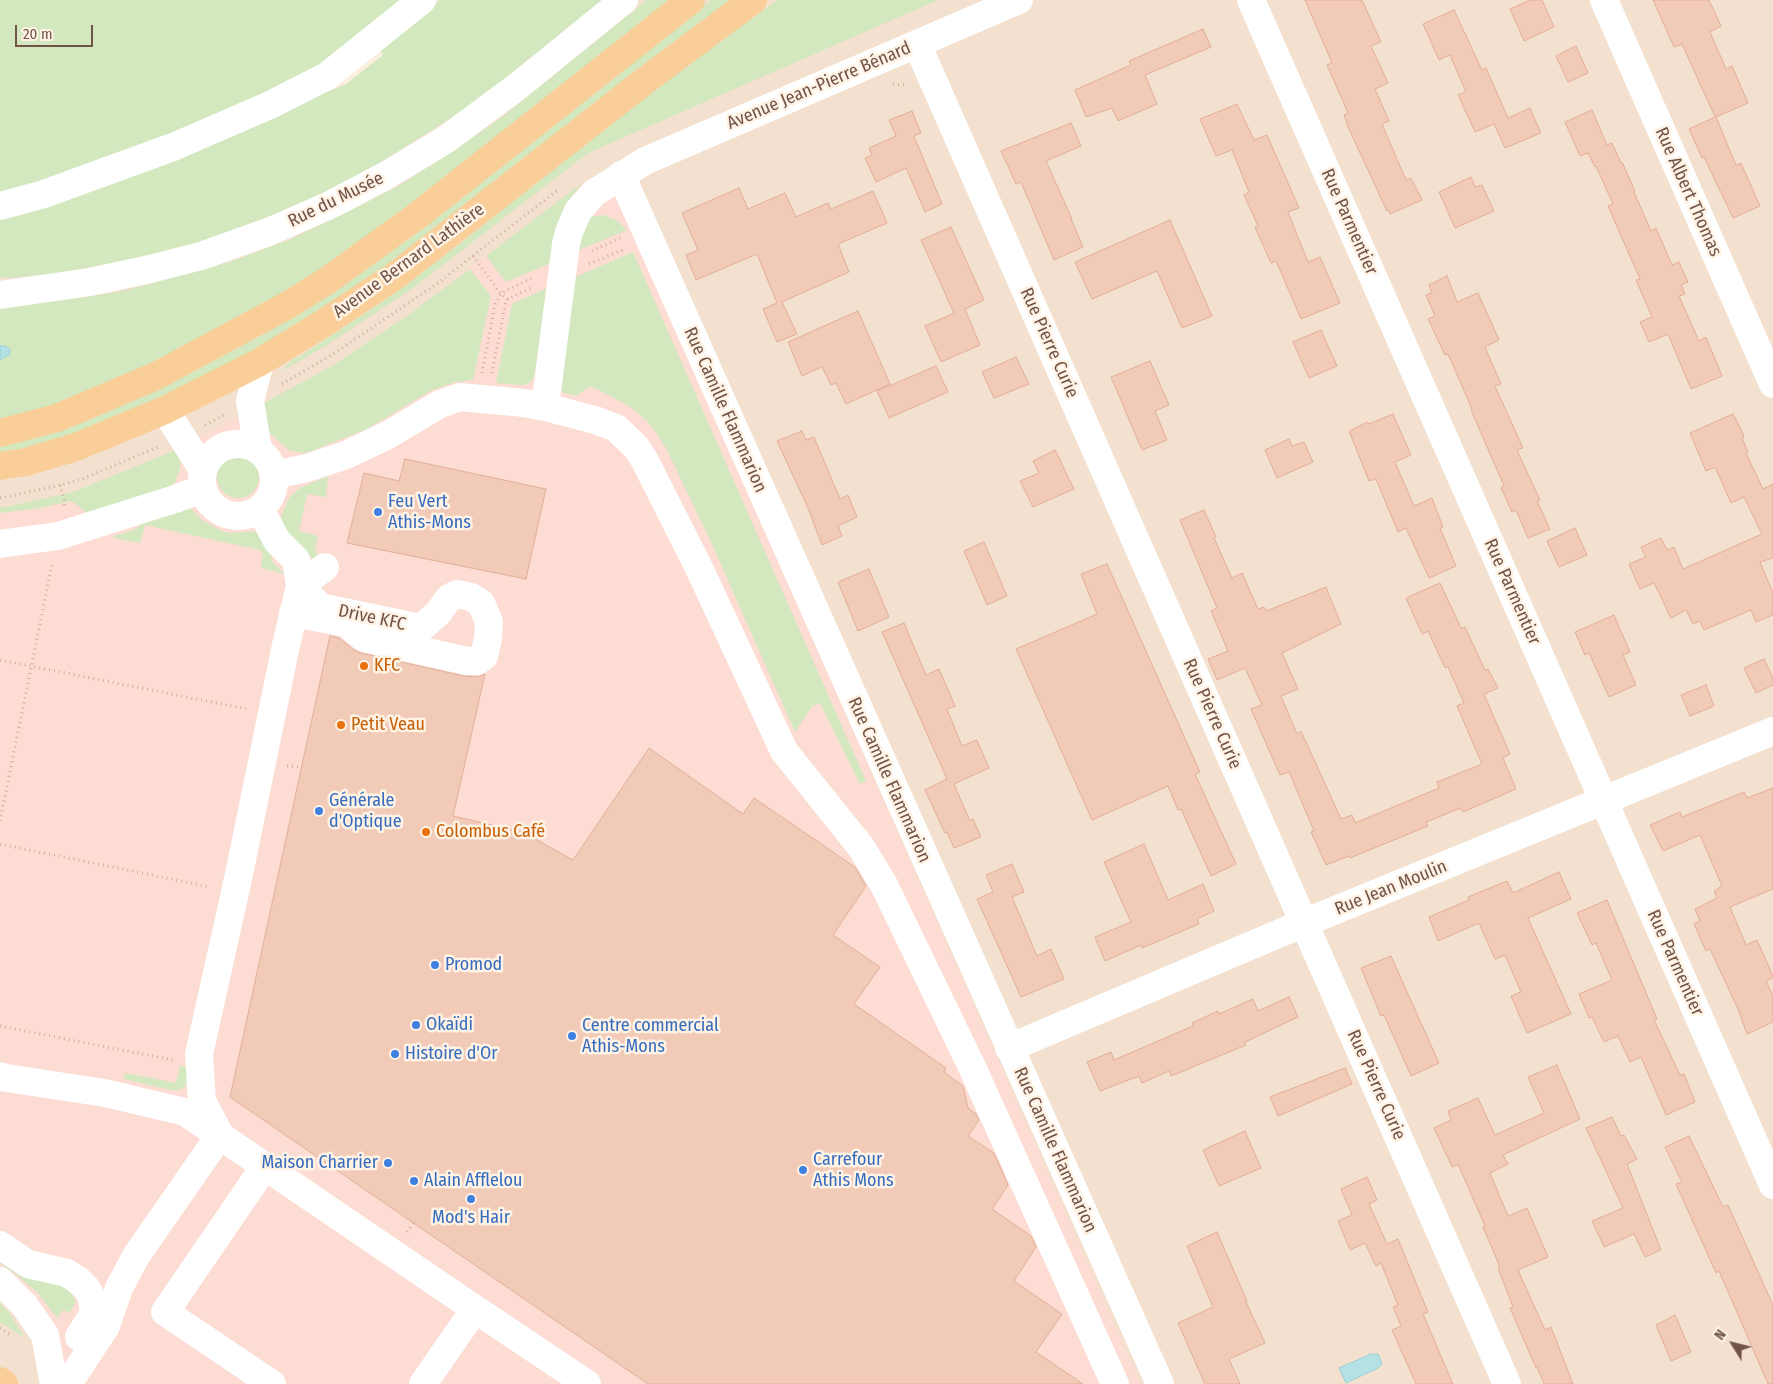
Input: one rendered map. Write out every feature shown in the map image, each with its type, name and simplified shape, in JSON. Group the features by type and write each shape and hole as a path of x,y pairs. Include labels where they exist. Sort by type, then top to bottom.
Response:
{"main road":[{"name":"Avenue Bernard Lathière","path":"0,433 57,418 156,376 296,300 328,280 417,216 690,0"},
{"name":"Avenue Bernard Lathière","path":"0,466 26,462 76,447 165,410 260,362 324,323 395,276 646,80 752,0"},
{"path":"0,1381 4,1384"}],"street":[{"path":"0,206 44,194 173,147 278,101 327,76 422,0"},
{"name":"Rue du Musée","path":"0,295 74,285 150,269 235,245 324,208 387,176 444,140 511,91 624,0"},
{"name":"Avenue Jean-Pierre Bénard","path":"544,407 560,284 569,232 576,216 594,193 645,161 1019,0"},
{"name":"Rue Parmentier","path":"1251,0 1773,1185"},
{"name":"Rue Albert Thomas","path":"1604,0 1773,384"},
{"name":"Rue Pierre Curie","path":"917,44 1507,1384"},
{"name":"Rue Camille Flammarion","path":"621,175 1160,1384"},
{"path":"258,450 250,401 260,362"},
{"path":"274,475 307,468 346,455 388,435 440,404 460,397 524,403 594,420 616,428 636,447 645,461 699,568 784,751 861,847 884,885 972,1067 1116,1384"},
{"path":"0,544 58,536 150,508 202,479 208,459 215,451 225,446 236,444 247,445 258,450 268,461 274,475 272,494 260,509 241,517 220,513 212,506 205,498 202,479 182,437 165,410"},
{"path":"220,1135 202,1101 199,1054 300,586 296,560 277,541 260,509"},
{"path":"300,586 325,567"},
{"name":"Drive KFC","path":"293,613 346,623 364,638 467,661 477,661 484,656 489,622 481,603 471,597 457,594 449,598 438,613 421,628 320,607 300,586"},
{"name":"Rue Jean Moulin","path":"1009,1048 1304,923 1773,731"},
{"path":"0,1076 113,1095 185,1112 587,1384"},
{"path":"68,1384 106,1326 119,1288 136,1256 220,1135"},
{"path":"265,1166 165,1312 272,1384"},
{"path":"0,1245 28,1264 67,1273 79,1281 92,1298 94,1313 74,1345 62,1384"},
{"path":"0,1281 25,1306 45,1335 54,1384"},
{"path":"423,1384 475,1309"}],"path":[{"path":"0,498 57,486 82,478 182,437 250,401 333,354 438,283 564,185"},
{"path":"473,256 501,294 508,299"},
{"path":"0,821 58,536"},
{"path":"0,660 254,710"},
{"path":"0,844 218,889"},
{"path":"0,1026 182,1062"}],"shaded area":[{"path":"573,0 1773,0 1773,1384 0,1384 0,254"},
{"path":"583,182 613,187 1141,1384 80,1384 0,1297 0,508 73,492 176,450 332,366 411,313"}],"green space":[{"path":"0,0 401,0 320,64 278,87 170,135 47,181 0,193"},
{"path":"439,0 602,0 481,98 459,113 366,171 300,204 207,240 124,261 46,275 0,278 0,219 18,214 346,84 383,55 379,49"},
{"path":"647,0 670,0 389,222 303,281 260,307 167,356 61,403 0,420 0,308 119,292 230,262 289,240 397,187 458,148 501,118"},
{"path":"711,0 731,0 671,44 398,258 333,303 237,360 178,390 110,420 45,444 0,454 0,446 135,399 199,369 262,335 324,298 422,228"},
{"path":"777,0 938,0 588,153 413,288 327,345 281,371 297,356 299,357 382,302 435,263 665,82"},
{"path":"582,183 565,206 551,263 506,282 486,256"},
{"path":"603,215 616,220 627,230 577,251 580,235 590,217"},
{"path":"633,252 866,781 860,784 820,703 812,706 795,732 712,544 666,448 657,434 646,420 629,406 595,388 589,387 576,396 564,393 561,390 573,278"},
{"path":"470,269 491,296 473,380 456,382 432,390 367,429 309,452 301,453 289,450 268,431 264,403 332,366 411,313"},
{"path":"547,288 535,372 532,380 528,384 522,385 496,383 512,304"},
{"path":"176,450 180,461 180,470 171,487 87,513 72,501 40,508 0,513 0,508 73,492"},
{"path":"242,456 250,459 256,465 259,477 256,489 250,495 234,498 226,495 220,489 217,473 220,465 226,459"},
{"path":"328,476 326,497 307,494 299,531 318,536 315,549 320,560 317,562 292,540 281,520 289,498 300,488"},
{"path":"189,507 202,520 224,532 256,531 273,556 270,560 285,574 262,568 263,554 260,550 145,525 140,543 113,538 116,534 136,529 141,524"},
{"path":"180,1066 190,1068 187,1082 181,1090 170,1090 124,1079 125,1073 176,1083"},
{"path":"0,1260 68,1288 76,1301 72,1309 69,1313 63,1310 57,1318 38,1293 0,1263"},
{"path":"0,1303 9,1313 25,1338 0,1322"}],"water":[{"path":"0,346 10,349 10,354 0,360"},
{"path":"1371,1354 1378,1354 1382,1364 1378,1368 1346,1383 1339,1368"}],"building":[{"path":"1305,0 1362,0 1381,42 1371,46 1388,83 1375,89 1389,121 1382,124 1406,180 1411,178 1422,200 1390,214 1389,210 1387,211 1348,127 1344,115 1348,113 1327,65 1332,63"},
{"path":"1530,0 1542,0 1554,27 1524,41 1510,9"},
{"path":"1653,0 1709,0 1721,26 1710,32 1726,69 1732,66 1748,103 1716,117 1736,165 1741,163 1760,206 1733,218 1689,129 1715,117 1682,44 1674,47"},
{"path":"1454,10 1482,70 1486,68 1508,118 1530,108 1541,133 1505,148 1494,124 1475,132 1458,95 1466,92 1450,55 1439,60 1423,24"},
{"path":"1203,29 1211,47 1145,75 1157,104 1118,121 1112,108 1086,117 1075,90 1131,65 1129,61"},
{"path":"1576,46 1588,73 1568,82 1556,56"},
{"path":"1237,104 1254,140 1267,135 1299,208 1288,212 1308,262 1320,257 1340,303 1301,319 1276,261 1271,263 1255,227 1258,226 1244,195 1249,192 1232,150 1216,156 1200,119"},
{"path":"1592,110 1607,145 1612,143 1622,162 1651,231 1656,228 1672,265 1679,262 1688,282 1681,285 1685,294 1679,296 1699,341 1706,337 1722,376 1691,389 1668,334 1649,342 1640,322 1652,317 1636,280 1640,279 1608,206 1613,204 1596,166 1588,153 1580,156 1565,122"},
{"path":"912,111 921,133 914,136 942,204 925,212 906,168 876,182 865,158 872,155 869,148 896,136 889,120"},
{"path":"1071,123 1081,146 1046,161 1083,247 1054,260 1021,182 1016,184 1001,151"},
{"path":"1471,177 1475,187 1482,185 1494,211 1455,228 1439,192"},
{"path":"739,188 748,209 785,193 796,217 828,203 831,209 873,191 887,223 838,244 849,272 782,302 797,334 777,342 763,309 777,303 757,254 696,280 686,255 698,250 682,213"},
{"path":"1170,220 1212,316 1182,328 1157,271 1092,299 1075,262"},
{"path":"951,227 984,300 965,309 980,345 941,362 925,326 954,313 921,240"},
{"path":"1447,276 1457,302 1478,293 1499,340 1485,347 1501,384 1495,386 1523,448 1517,450 1540,500 1537,501 1550,529 1528,538 1516,510 1512,512 1501,488 1504,486 1472,409 1448,354 1445,355 1428,319 1435,316 1426,295 1432,293 1429,285"},
{"path":"858,311 890,384 846,404 836,383 831,385 822,367 802,376 788,342"},
{"path":"1321,330 1337,366 1309,378 1293,342"},
{"path":"1016,357 1029,384 994,398 982,372"},
{"path":"1150,361 1169,405 1155,411 1167,440 1142,450 1111,377"},
{"path":"936,366 948,392 889,418 877,391"},
{"path":"1393,414 1411,455 1395,462 1414,506 1432,498 1443,527 1440,528 1456,566 1429,578 1406,528 1398,532 1376,479 1369,481 1349,431 1368,422 1369,424"},
{"path":"1733,414 1743,433 1744,437 1742,438 1748,452 1746,453 1763,489 1773,484 1773,558 1760,562 1773,593 1773,615 1756,622 1751,610 1704,630 1700,621 1693,624 1686,610 1671,618 1654,583 1640,589 1629,564 1646,557 1641,547 1661,538 1667,550 1674,547 1683,569 1762,534 1744,497 1731,503 1715,467 1706,471 1690,433"},
{"path":"802,431 806,440 814,437 840,499 848,495 857,517 838,526 842,536 822,545 808,508 777,441"},
{"path":"1289,439 1292,446 1304,442 1313,462 1277,478 1265,450"},
{"path":"1055,450 1074,489 1033,507 1020,481 1039,473 1033,461"},
{"path":"405,459 546,489 526,579 347,543 364,473 399,481"},
{"path":"1204,510 1232,578 1242,573 1258,609 1264,607 1266,611 1326,587 1341,624 1282,653 1298,689 1281,696 1297,734 1301,731 1341,819 1352,815 1355,823 1439,788 1437,782 1482,764 1457,706 1464,703 1448,667 1445,668 1428,631 1422,634 1406,598 1440,583 1461,628 1465,627 1485,670 1488,669 1498,688 1484,694 1510,754 1503,758 1516,789 1463,812 1461,808 1426,822 1428,826 1350,858 1349,856 1326,865 1311,832 1314,831 1289,772 1280,775 1251,709 1262,705 1245,668 1217,680 1208,659 1228,651 1211,611 1217,608 1180,520"},
{"path":"1575,528 1587,555 1559,567 1547,541"},
{"path":"984,542 1007,596 987,605 964,551"},
{"path":"1107,564 1200,772 1195,774 1236,864 1211,876 1181,809 1178,810 1168,786 1092,820 1016,649 1097,614 1081,574"},
{"path":"869,569 889,617 858,631 838,582"},
{"path":"1614,615 1630,652 1623,655 1636,685 1609,697 1589,653 1585,655 1575,632"},
{"path":"904,623 926,675 939,669 955,706 947,709 962,746 977,740 989,768 954,784 970,821 973,819 981,837 954,848 925,790 947,779 882,632"},
{"name":"Centre commercial Athis-Mons","path":"330,636 339,638 361,653 464,676 477,677 485,674 453,816 523,832 573,860 649,748 743,814 754,798 855,867 866,886 833,935 880,967 854,1004 946,1068 944,1072 963,1086 968,1108 976,1114 979,1120 968,1136 994,1153 1008,1185 992,1209 1031,1236 1036,1247 1014,1281 1062,1314 1036,1352 1083,1384 648,1384 230,1097"},
{"path":"1764,659 1773,678 1773,685 1756,693 1744,668"},
{"path":"1706,685 1714,706 1690,716 1681,695"},
{"path":"1773,788 1773,889 1730,907 1746,945 1757,940 1773,976 1773,978 1766,981 1773,996 1773,1022 1747,1034 1738,1009 1710,949 1706,951 1694,924 1700,921 1695,909 1717,898 1714,891 1722,886 1700,835 1663,851 1650,825 1680,812 1682,817 1744,792 1747,798"},
{"path":"1144,844 1168,900 1203,884 1214,911 1197,919 1199,924 1142,948 1141,945 1105,961 1095,937 1131,922 1104,862"},
{"path":"1012,864 1024,892 1012,897 1037,956 1051,949 1064,979 1021,997 977,899 993,892 986,875"},
{"path":"1559,872 1571,899 1528,918 1571,1014 1527,1033 1511,996 1521,992 1505,955 1495,959 1479,923 1438,941 1429,917 1469,900 1468,897 1507,881 1513,893"},
{"path":"1607,900 1657,1019 1654,1020 1680,1075 1684,1074 1695,1102 1666,1115 1641,1057 1630,1062 1618,1036 1604,1042 1592,1017 1589,1018 1579,994 1612,980 1596,943 1592,945 1577,913"},
{"path":"1391,956 1439,1063 1411,1076 1384,1015 1381,1016 1361,968"},
{"path":"1289,997 1298,1017 1245,1042 1246,1045 1171,1076 1169,1071 1142,1083 1139,1076 1100,1091 1087,1062 1111,1052 1114,1060 1193,1026 1192,1023 1218,1011 1219,1014 1253,999 1258,1011"},
{"path":"1557,1065 1580,1119 1503,1155 1508,1164 1490,1173 1508,1216 1527,1208 1548,1257 1518,1270 1545,1330 1551,1327 1573,1384 1544,1384 1510,1308 1513,1307 1498,1268 1500,1267 1483,1227 1485,1226 1458,1164 1452,1167 1434,1128 1451,1120 1448,1111 1478,1098 1495,1135 1544,1113 1528,1077"},
{"path":"1345,1068 1352,1084 1278,1116 1270,1097"},
{"path":"1612,1117 1621,1136 1624,1135 1637,1159 1627,1164 1661,1250 1645,1257 1634,1234 1604,1247 1592,1221 1623,1208 1586,1128"},
{"path":"1245,1131 1261,1168 1219,1186 1203,1150"},
{"path":"1689,1136 1723,1207 1728,1205 1773,1305 1773,1384 1768,1384 1719,1271 1716,1273 1676,1184 1682,1182 1665,1147"},
{"path":"1367,1177 1377,1200 1369,1204 1387,1244 1398,1239 1428,1312 1423,1314 1453,1384 1416,1384 1392,1330 1401,1326 1393,1307 1398,1305 1381,1263 1376,1266 1365,1243 1350,1250 1338,1221 1352,1215 1341,1189"},
{"path":"1217,1232 1265,1343 1229,1359 1240,1384 1205,1384 1178,1323 1213,1307 1187,1246"},
{"path":"1675,1315 1691,1352 1671,1361 1656,1325"}],"place":[{"name":"Feu Vert Athis-Mons","path":"378,512"},
{"name":"KFC","path":"364,666"},
{"name":"Petit Veau","path":"341,725"},
{"name":"Générale d'Optique","path":"319,811"},
{"name":"Colombus Café","path":"426,832"},
{"name":"Promod","path":"435,965"},
{"name":"Okaïdi","path":"416,1025"},
{"name":"Centre commercial Athis-Mons","path":"572,1036"},
{"name":"Histoire d'Or","path":"395,1054"},
{"name":"Maison Charrier","path":"388,1163"},
{"name":"Carrefour Athis Mons","path":"803,1170"},
{"name":"Alain Afflelou","path":"414,1181"},
{"name":"Mod's Hair","path":"471,1199"}]}
